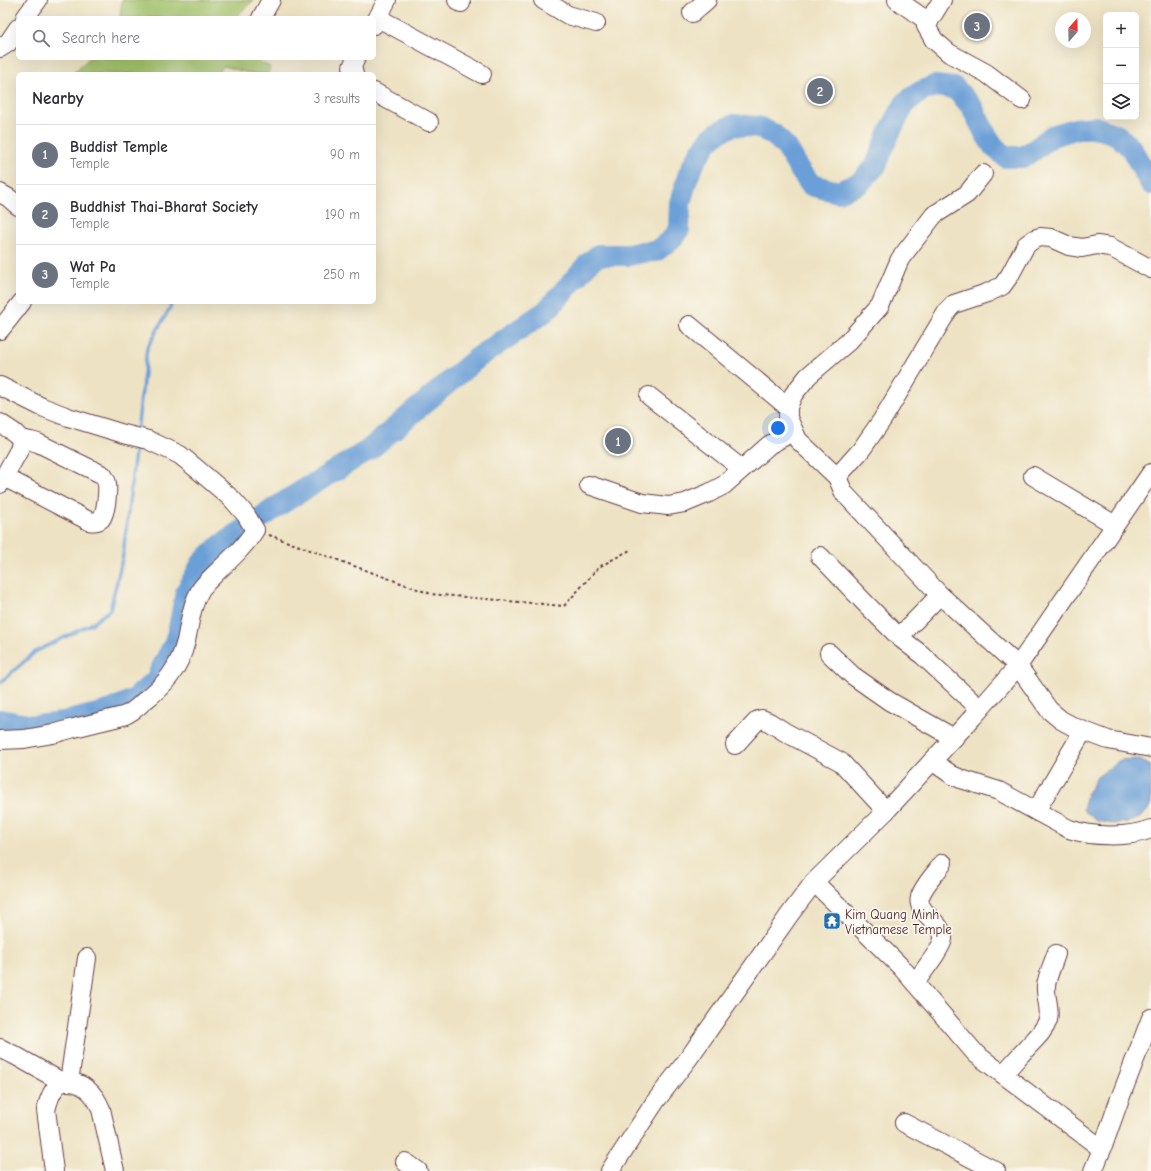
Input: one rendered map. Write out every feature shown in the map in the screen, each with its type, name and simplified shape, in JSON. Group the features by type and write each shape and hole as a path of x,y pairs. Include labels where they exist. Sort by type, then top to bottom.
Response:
{"street":[{"path":"26,16 38,0"},
{"path":"262,16 271,0"},
{"path":"387,0 376,21 482,74"},
{"path":"544,0 568,15 596,23"},
{"path":"692,13 707,0"},
{"path":"897,0 929,22"},
{"path":"942,0 926,26 934,40 949,53 986,73 1022,100"},
{"path":"0,48 8,43 16,31"},
{"path":"353,72 352,67 355,60"},
{"path":"376,93 429,122"},
{"path":"983,174 966,194 934,215 900,259 880,306 848,342 808,376 793,395 788,408 788,418 798,440 837,477 844,493 940,595 1018,666 1049,710 1061,720 1083,731 1108,740 1151,748"},
{"path":"0,193 16,204"},
{"path":"837,477 860,450 882,420 948,310 954,304 987,293 1002,286 1010,275 1026,245 1034,239 1040,237 1052,238 1069,246 1082,248 1097,245 1110,247 1151,268"},
{"path":"0,330 20,304"},
{"path":"689,325 788,408"},
{"path":"0,386 42,407 68,417 148,440 174,452 185,459 232,499 250,523 251,537 202,588 191,613 186,642 182,654 170,677 130,713 53,734 24,739 0,740"},
{"path":"649,396 742,469"},
{"path":"0,423 20,439 38,443 103,475 107,484 105,512 101,519 96,522 89,521 2,481 19,450 21,444 20,439"},
{"path":"589,485 642,503 668,506 685,503 724,485 769,445 794,431"},
{"path":"610,1171 655,1102 688,1059 814,882 886,811 1018,666 1151,473"},
{"path":"1034,476 1115,526"},
{"path":"820,556 899,637 928,659 980,709"},
{"path":"899,637 940,595"},
{"path":"829,653 852,675 889,700 954,738"},
{"path":"735,745 758,720 762,719 769,722 784,732 841,762 886,811"},
{"path":"1036,811 1083,731"},
{"path":"932,761 952,775 966,781 999,790 1069,829 1080,833 1091,835 1128,835 1151,829"},
{"path":"915,983 940,947 943,939 943,933 922,908 919,902 920,896 924,889 943,863"},
{"path":"814,882 901,967 976,1054 1102,1149"},
{"path":"1003,1074 1037,1038 1047,1022 1049,1010 1046,996 1046,985 1056,954"},
{"path":"66,1082 87,958"},
{"path":"1093,1171 1118,1101 1151,1018"},
{"path":"0,1048 66,1082 78,1084 92,1093 101,1108 115,1171"},
{"path":"54,1171 46,1110 54,1089 58,1084 66,1082"},
{"path":"904,1123 996,1171"}],"path":[{"path":"250,523 431,594 564,606 599,567 630,550"}],"green space":[{"path":"122,0 254,0 236,16 120,16"},
{"path":"87,60 256,60 270,67 269,72 245,72 224,66 218,72 74,72"}],"water":[{"path":"1138,759 1151,766 1151,807 1140,818 1128,822 1113,824 1097,821 1083,810 1087,794 1097,777 1120,760"}],"waterway":[{"path":"0,720 33,726 55,724 106,712 135,699 156,680 177,638 186,592 202,563 217,548 284,502 370,449 476,359 546,311 586,266 598,255 629,255 656,251 671,240 679,229 680,203 688,176 696,159 710,139 719,132 734,125 758,127 773,134 787,148 811,185 838,192 860,183 876,165 890,131 906,102 920,92 934,86 955,88 972,107 994,147 1006,157 1023,157 1052,136 1075,129 1095,127 1117,135 1131,148 1151,184"},
{"path":"137,432 147,348 171,306 170,304"},
{"path":"0,683 35,652 91,624 110,610 123,556 136,442"}],"place":[{"name":"Wat Pa","path":"977,26"},
{"name":"Buddhist Thai-Bharat Society","path":"820,91"},
{"name":"Buddist Temple","path":"618,441"},
{"name":"Kim Quang Minh Vietnamese Temple","path":"832,921"}]}
